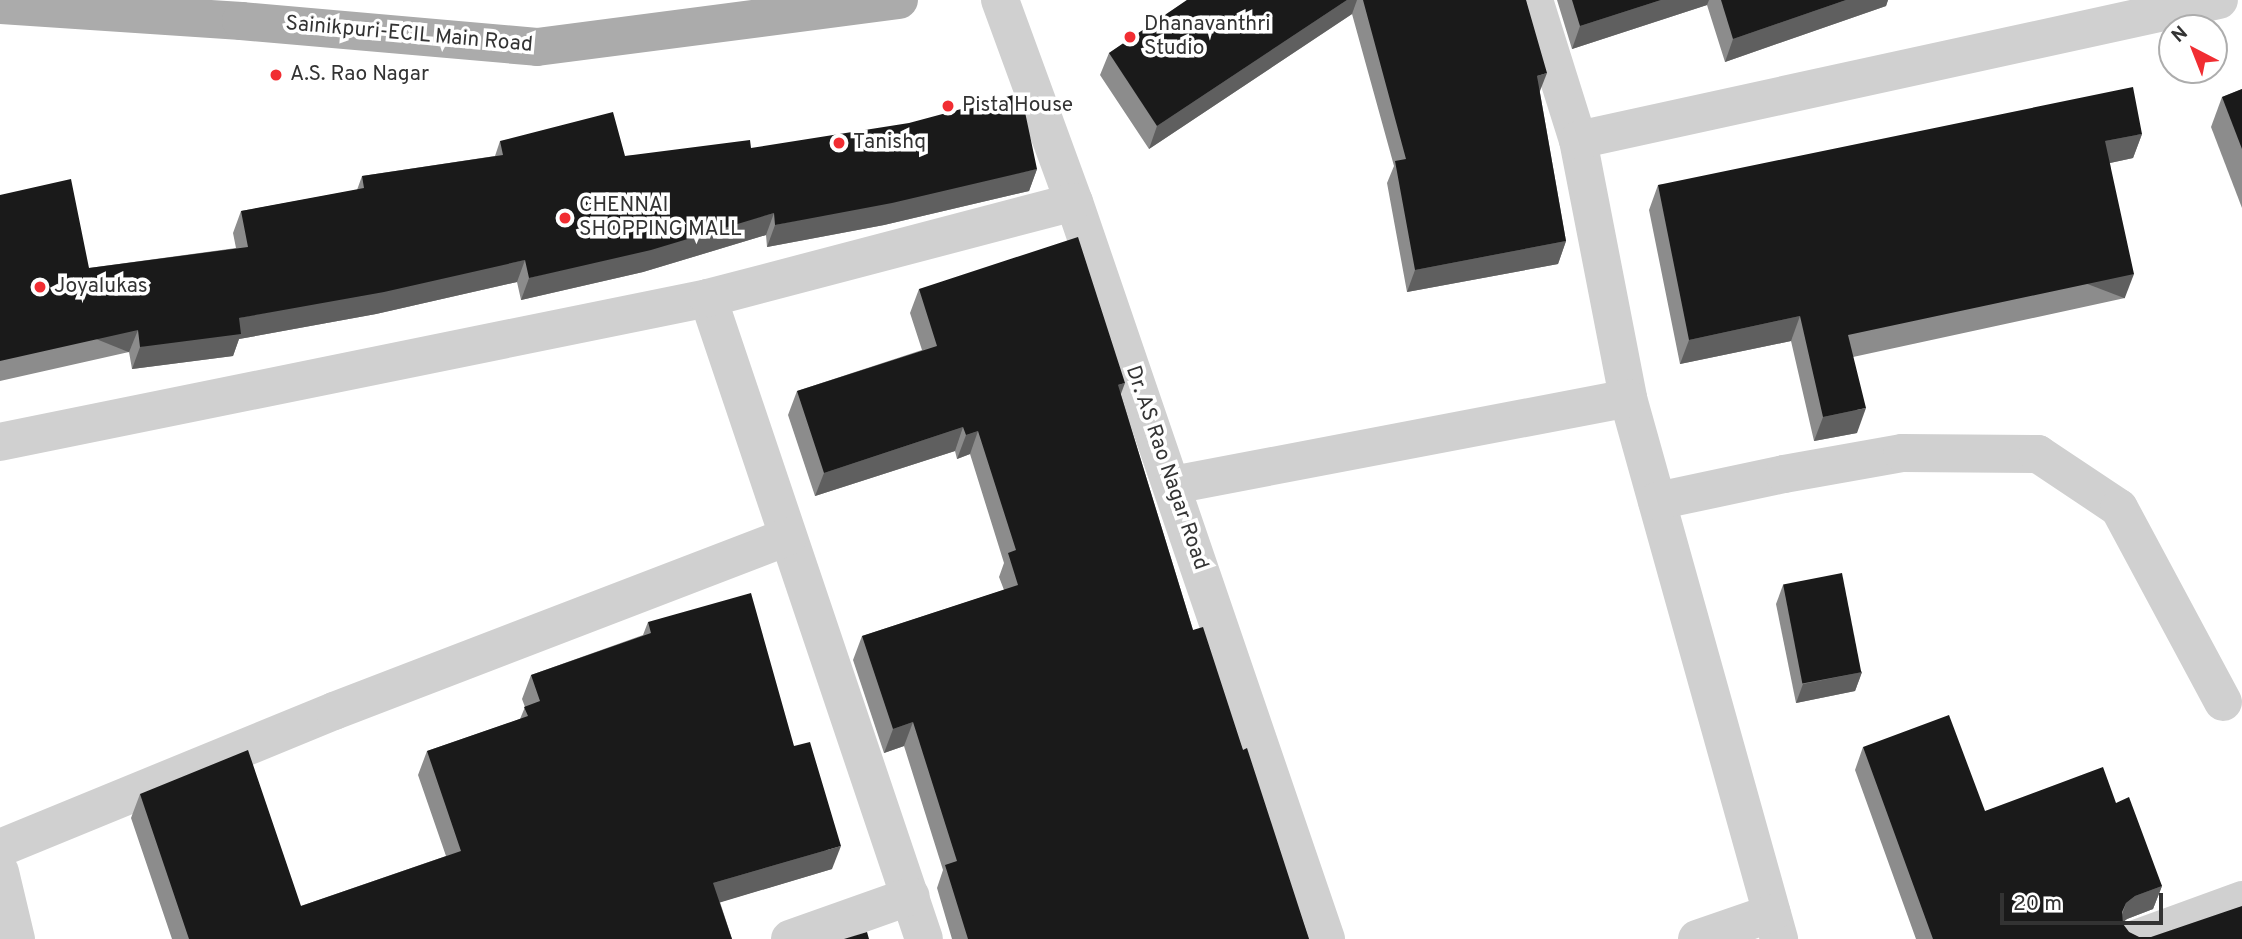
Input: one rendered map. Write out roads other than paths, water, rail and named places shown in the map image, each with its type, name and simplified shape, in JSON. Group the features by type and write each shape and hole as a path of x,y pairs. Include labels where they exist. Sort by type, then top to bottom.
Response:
{"main road":[{"name":"Sainikpuri-ECIL Main Road","path":"0,5 537,47 899,0"}],"street":[{"name":"Dr. AS Rao Nagar Road","path":"1000,0 1173,485 1326,939"},
{"path":"1534,0 1578,140 1628,398 1775,926 1698,939"},
{"path":"1578,140 2220,0"},
{"path":"0,442 708,298 1074,202"},
{"path":"708,298 924,939"},
{"path":"1173,485 1628,398"},
{"path":"1657,502 1784,474 1902,453 2038,454 2119,508 2223,702"},
{"path":"0,848 334,711 788,537"},
{"path":"0,872 16,939"},
{"path":"790,939 911,896"},
{"path":"2135,939 2242,900"}],"place":[{"name":"Dhanavanthri Studio","path":"1130,37"},
{"name":"A.S. Rao Nagar","path":"276,75"},
{"name":"Pista House","path":"948,106"},
{"name":"Tanishq","path":"839,143"},
{"name":"CHENNAI SHOPPING MALL","path":"565,218"},
{"name":"Joyalukas","path":"40,287"}]}
